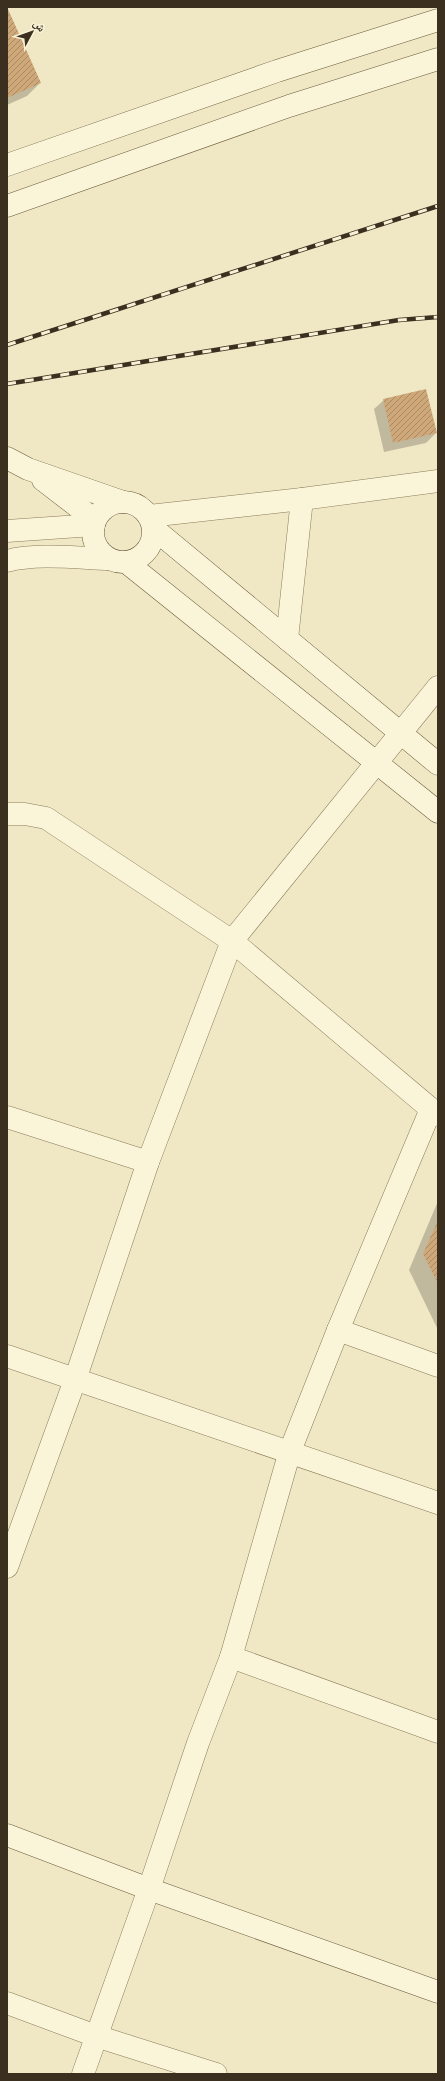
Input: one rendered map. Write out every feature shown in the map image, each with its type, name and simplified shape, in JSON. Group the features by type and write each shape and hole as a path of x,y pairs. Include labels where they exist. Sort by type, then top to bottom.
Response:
{"street":[{"path":"7,165 277,71 438,20"},
{"path":"12,206 289,106 438,59"},
{"path":"7,458 28,469 123,502 135,504 143,508 151,522 287,639 438,764"},
{"path":"28,469 94,522"},
{"path":"151,522 302,499 438,481"},
{"path":"287,639 302,499"},
{"path":"123,502 107,506 94,522 93,538 96,547 118,561 378,762 438,812"},
{"path":"7,531 94,522"},
{"path":"7,561 15,559 42,558 118,561 136,560 150,547 151,522"},
{"path":"7,1566 75,1380 148,1162 232,941 438,687"},
{"path":"7,814 25,814 46,818 232,941 434,1112 338,1330 290,1451 231,1657 198,1743 149,1889 82,2074"},
{"path":"7,1117 148,1162"},
{"path":"338,1330 438,1366"},
{"path":"7,1356 290,1451 438,1503"},
{"path":"231,1657 438,1732"},
{"path":"7,1835 149,1889 438,1992"},
{"path":"7,2003 96,2036 216,2074"}],"building":[{"path":"7,7 41,83 7,98"},
{"path":"426,389 437,433 393,443 383,399"},
{"path":"438,1220 438,1284 423,1254"}],"railway":[{"path":"7,345 438,206"},
{"path":"7,384 399,320 438,317"}]}
